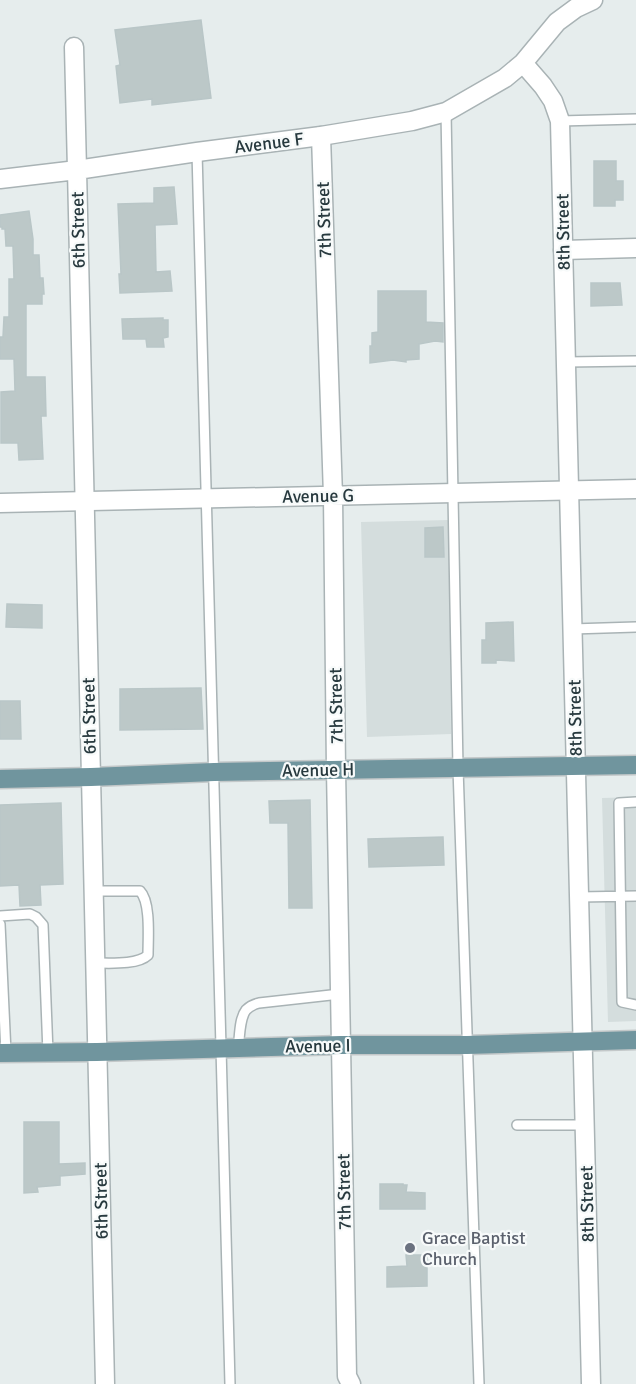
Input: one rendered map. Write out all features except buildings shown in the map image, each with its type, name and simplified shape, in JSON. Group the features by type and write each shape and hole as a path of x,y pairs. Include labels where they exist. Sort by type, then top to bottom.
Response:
{"main road":[{"name":"Avenue H","path":"0,779 214,772 636,765"},
{"name":"Avenue I","path":"3,1053 636,1040"}],"street":[{"name":"Avenue F","path":"0,179 321,136 412,121 446,112 505,78 523,63 557,22 576,8 593,0"},
{"name":"6th Street","path":"74,47 105,1384"},
{"name":"8th Street","path":"523,63 553,101 560,121 591,1384"},
{"name":"7th Street","path":"321,136 333,496 347,1376 351,1384"},
{"path":"563,250 636,248"},
{"name":"Avenue G","path":"0,503 636,489"}],"lane":[{"path":"446,112 458,768 479,1384"},
{"path":"560,121 636,119"},
{"path":"197,152 214,772 229,1048 230,1384"},
{"path":"566,362 636,361"},
{"path":"572,629 636,627"},
{"path":"636,802 619,803 622,1002 636,1005"},
{"path":"94,891 140,891 144,895 147,906 148,955 144,959 131,962 95,963"},
{"path":"579,897 636,896"},
{"path":"0,916 30,914 36,916 43,925 48,1053"},
{"path":"0,924 3,1053"},
{"path":"229,1048 245,1011 250,1007 259,1003 340,994"},
{"path":"517,1125 585,1125"}],"shaded area":[{"path":"449,520 451,734 367,737 361,522"},
{"path":"636,797 636,1021 608,1022 602,798"}],"place":[{"name":"Grace Baptist Church","path":"410,1248"}]}
